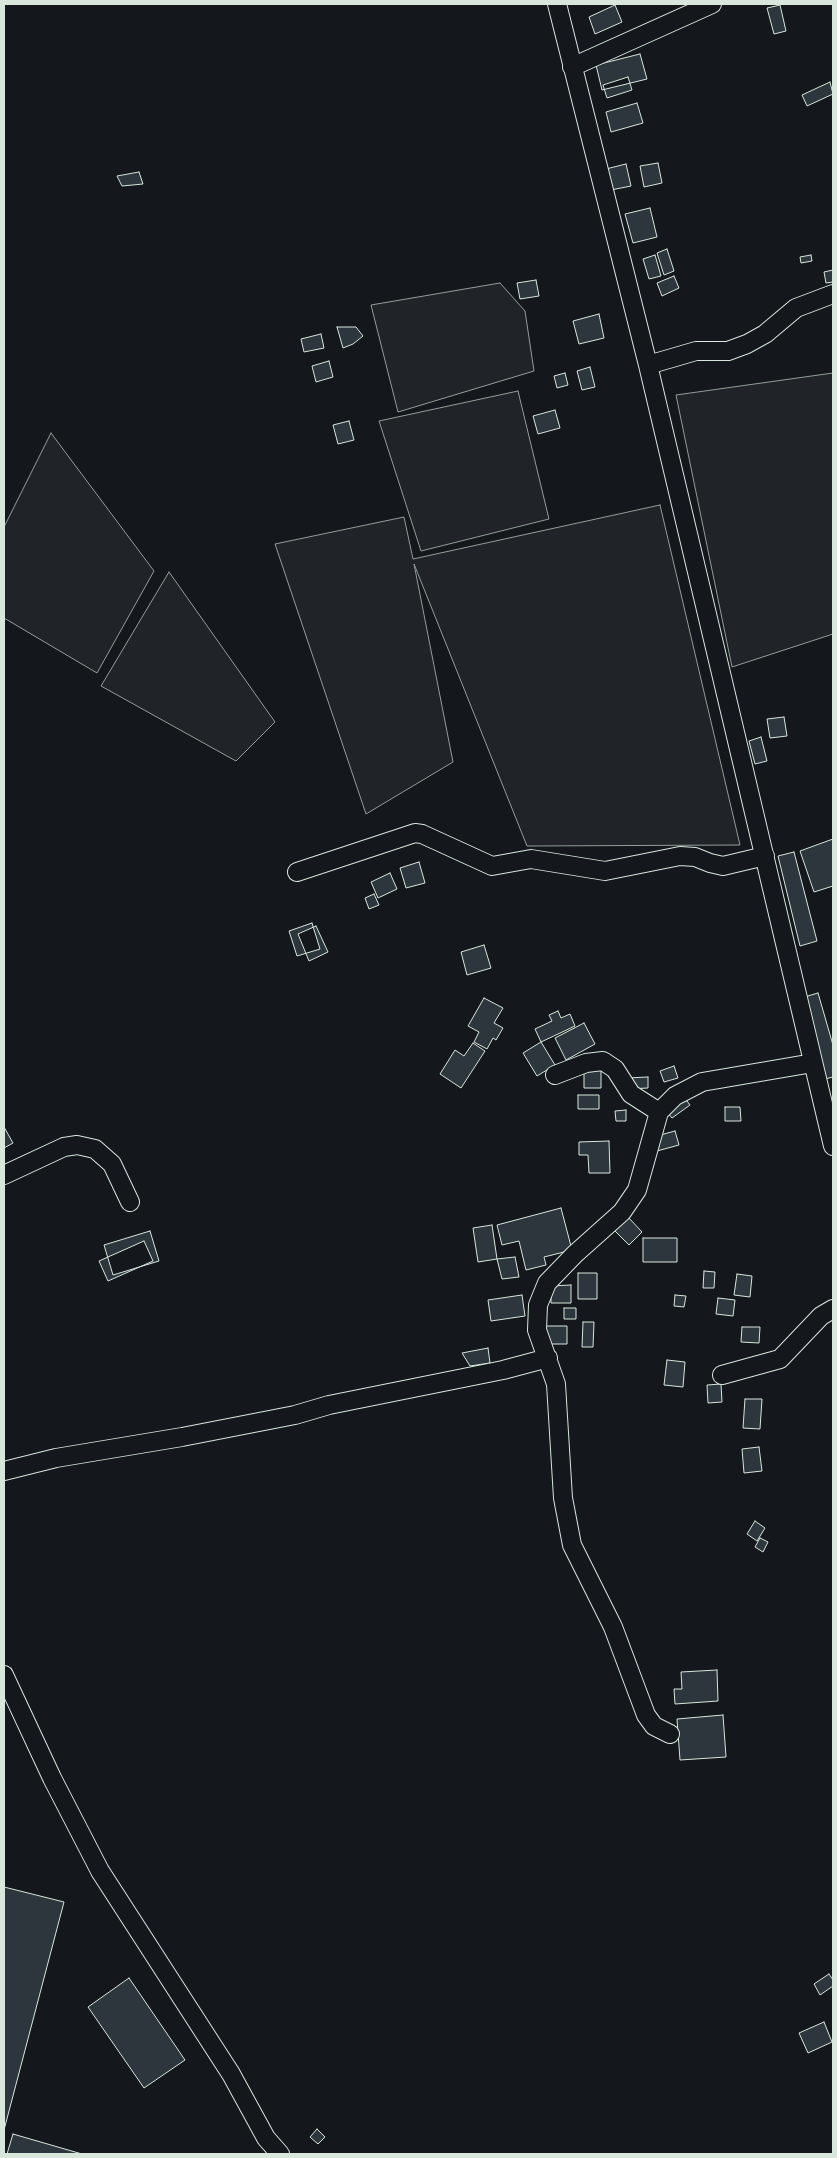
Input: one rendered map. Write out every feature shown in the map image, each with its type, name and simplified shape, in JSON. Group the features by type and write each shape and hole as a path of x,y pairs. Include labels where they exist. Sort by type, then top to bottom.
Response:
{"street":[{"path":"557,4 648,365 833,1146"},
{"path":"572,67 712,4"},
{"path":"648,365 696,351 728,351 747,344 765,334 796,308 833,294"},
{"path":"297,872 415,833 422,834 492,866 531,858 605,871 680,856 694,857 710,864 723,866 765,856"},
{"path":"555,1075 586,1063 603,1061 615,1069 631,1094 659,1112"},
{"path":"670,1734 654,1726 646,1715 613,1627 572,1545 563,1498 556,1384 537,1325 538,1306 547,1283 574,1254 622,1212 637,1190 659,1112 675,1096 702,1082 813,1063"},
{"path":"4,1175 64,1147 77,1145 95,1149 112,1164 130,1202"},
{"path":"722,1375 780,1359 821,1316 833,1309"},
{"path":"4,1471 56,1458 182,1437 267,1420 329,1404 502,1370 548,1358"},
{"path":"6,1685 100,1871 221,2057 266,2138 280,2154"}],"shaded area":[{"path":"500,283 525,311 534,371 398,412 371,305"},
{"path":"833,373 833,634 732,667 676,395"},
{"path":"518,391 549,519 421,551 379,421"},
{"path":"51,433 154,571 97,673 4,618 4,527"},
{"path":"660,505 740,845 527,846 414,564 453,762 366,814 275,544 404,517 413,559"},
{"path":"169,572 275,722 236,761 101,686"}],"building":[{"path":"615,5 622,22 595,34 589,17"},
{"path":"780,5 786,31 774,34 767,8"},
{"path":"640,54 647,79 602,90 596,65"},
{"path":"628,77 632,90 607,98 603,85"},
{"path":"830,82 833,94 807,106 802,95"},
{"path":"637,103 643,123 611,132 606,112"},
{"path":"658,163 662,183 644,187 640,166"},
{"path":"626,164 631,186 611,190 606,169"},
{"path":"139,172 143,184 122,186 117,176"},
{"path":"650,208 657,237 633,243 625,214"},
{"path":"667,249 674,271 664,275 657,253"},
{"path":"655,255 661,276 649,279 643,259"},
{"path":"811,255 812,261 801,263 800,257"},
{"path":"833,270 833,282 826,283 824,272"},
{"path":"674,276 679,288 662,296 657,283"},
{"path":"536,280 539,296 520,299 517,283"},
{"path":"599,314 604,338 579,344 573,321"},
{"path":"337,327 356,327 363,336 353,344 343,348"},
{"path":"321,334 324,348 304,352 301,339"},
{"path":"329,361 333,377 316,382 312,366"},
{"path":"590,367 595,387 582,390 577,371"},
{"path":"565,373 568,385 557,388 554,376"},
{"path":"555,410 560,428 538,434 533,416"},
{"path":"349,421 354,440 338,444 333,425"},
{"path":"784,717 787,736 770,738 767,719"},
{"path":"761,737 767,761 755,764 749,741"},
{"path":"833,839 833,886 814,892 800,851"},
{"path":"794,852 817,941 800,946 778,856"},
{"path":"419,862 425,883 406,888 400,868"},
{"path":"390,873 397,889 378,898 371,882"},
{"path":"374,894 379,905 369,909 365,898"},
{"path":"312,923 320,949 297,956 289,931"},
{"path":"316,926 328,952 309,961 298,934"},
{"path":"484,945 491,968 467,975 461,952"},
{"path":"818,993 833,1045 833,1077 825,1079 801,998"},
{"path":"484,998 503,1008 494,1023 503,1028 496,1040 493,1038 487,1049 474,1042 479,1032 468,1026"},
{"path":"558,1011 561,1018 570,1014 575,1026 541,1042 535,1029 552,1021 549,1015"},
{"path":"584,1023 595,1044 566,1060 555,1038"},
{"path":"541,1042 555,1065 537,1076 523,1053"},
{"path":"473,1043 485,1051 461,1088 440,1074 455,1050 464,1056"},
{"path":"584,1065 601,1065 601,1088 584,1088"},
{"path":"674,1066 678,1078 664,1082 660,1071"},
{"path":"648,1077 648,1088 628,1089 627,1078"},
{"path":"578,1095 599,1095 599,1109 578,1109"},
{"path":"684,1097 690,1105 672,1118 666,1111"},
{"path":"725,1107 740,1107 741,1121 725,1121"},
{"path":"626,1110 626,1121 616,1121 615,1111"},
{"path":"4,1127 13,1143 4,1148"},
{"path":"675,1131 679,1145 657,1151 653,1137"},
{"path":"609,1141 610,1173 589,1173 588,1155 579,1155 579,1142"},
{"path":"561,1208 572,1250 544,1257 546,1265 526,1270 519,1241 502,1245 497,1225"},
{"path":"628,1217 642,1232 629,1245 614,1230"},
{"path":"492,1225 497,1259 478,1262 473,1228"},
{"path":"150,1231 159,1261 113,1275 104,1245"},
{"path":"643,1238 677,1238 677,1262 643,1262"},
{"path":"144,1241 153,1261 108,1281 99,1261"},
{"path":"515,1257 519,1277 502,1279 497,1259"},
{"path":"704,1271 715,1272 714,1288 703,1288"},
{"path":"578,1273 597,1273 597,1299 578,1299"},
{"path":"737,1274 752,1276 750,1297 734,1295"},
{"path":"571,1285 571,1303 551,1303 551,1286"},
{"path":"522,1295 525,1316 491,1321 488,1300"},
{"path":"675,1295 686,1296 684,1307 674,1306"},
{"path":"718,1298 735,1300 733,1316 716,1314"},
{"path":"564,1308 576,1308 576,1319 564,1319"},
{"path":"583,1322 594,1322 593,1347 582,1347"},
{"path":"546,1326 567,1326 567,1344 546,1344"},
{"path":"742,1327 760,1327 759,1343 741,1342"},
{"path":"488,1348 490,1363 470,1366 462,1353"},
{"path":"667,1360 685,1362 683,1387 664,1385"},
{"path":"721,1384 722,1402 708,1403 707,1385"},
{"path":"745,1399 762,1399 760,1429 743,1428"},
{"path":"759,1447 762,1471 744,1473 742,1449"},
{"path":"755,1521 765,1528 757,1541 747,1534"},
{"path":"760,1538 768,1542 763,1552 755,1547"},
{"path":"717,1670 718,1701 675,1704 674,1689 682,1689 681,1672"},
{"path":"723,1715 726,1757 680,1760 677,1719"},
{"path":"4,1887 64,1902 4,2130"},
{"path":"829,1974 833,1980 833,1986 820,1995 814,1984"},
{"path":"129,1978 185,2060 144,2088 88,2007"},
{"path":"824,2022 832,2042 808,2053 799,2033"},
{"path":"317,2129 325,2137 318,2144 310,2137"},
{"path":"13,2134 82,2154 7,2154"}]}
